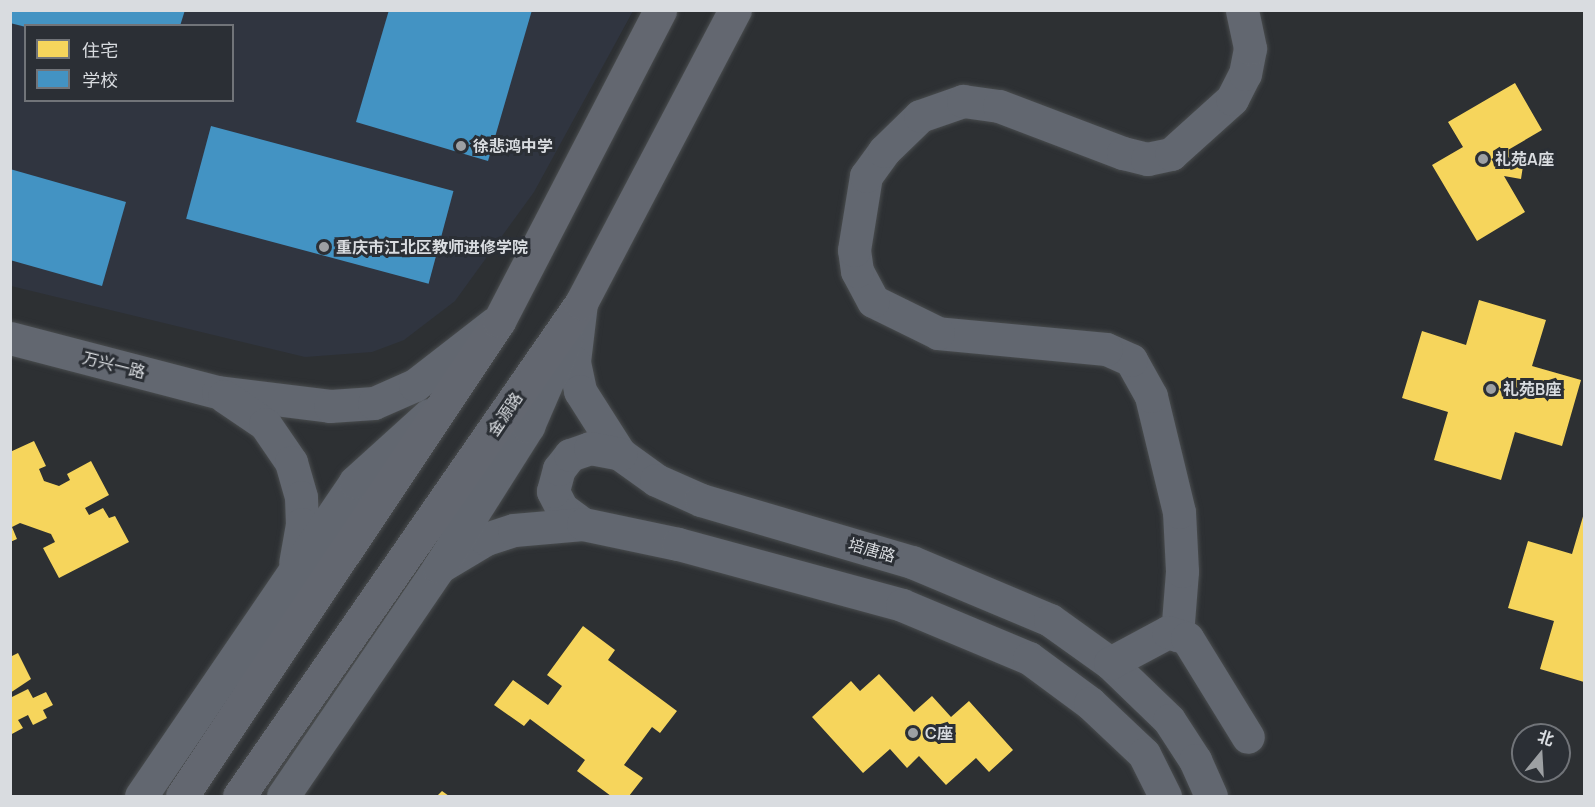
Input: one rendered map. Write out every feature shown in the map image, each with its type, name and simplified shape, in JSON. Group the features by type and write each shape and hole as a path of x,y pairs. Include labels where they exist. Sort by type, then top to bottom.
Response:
{"main road":[{"path":"182,796 499,321 660,10"},
{"name":"金源路","path":"239,796 581,303 735,10"}],"street":[{"path":"1177,635 1182,571 1179,512 1151,396 1131,360 1106,349 938,333 873,301 857,271 854,250 866,176 884,152 920,116 963,100 999,106 1124,153 1147,159 1170,154 1232,99 1245,74 1250,48 1242,10"},
{"path":"283,796 439,567 528,426 581,303"},
{"name":"培唐路","path":"581,303 574,362 580,391 620,454 656,480 701,500 912,562 981,588 1050,620 1110,663 1169,720 1195,760 1211,796"},
{"path":"218,392 330,406 374,403 415,385 499,321"},
{"name":"万兴一路","path":"10,338 218,392"},
{"path":"218,392 265,424 291,462 301,497 302,524 293,571"},
{"path":"141,796 355,482 446,399"},
{"path":"583,524 562,509 554,491 559,469 570,455 590,448 620,454"},
{"path":"439,567 486,539 514,530 583,524 678,544 902,604 1029,658 1090,703 1144,754 1165,796"},
{"path":"1110,663 1168,632 1187,638 1248,737"}],"shaded area":[{"path":"11,11 633,11 534,192 455,301 404,340 372,352 305,357 11,286"}],"building: 住宅":[{"name":"礼苑A座","path":"1515,83 1542,130 1508,150 1525,153 1521,179 1504,176 1525,212 1477,241 1432,165 1463,147 1448,122"},
{"name":"礼苑B座","path":"1479,300 1546,320 1532,366 1581,380 1562,446 1515,432 1501,480 1434,460 1448,412 1402,398 1422,331 1466,345"},
{"path":"34,441 46,466 39,469 44,481 59,486 70,480 67,474 91,461 109,495 85,508 89,515 103,508 109,518 115,516 129,542 59,578 43,548 55,542 51,534 20,523 12,527 17,539 10,542 10,452"},
{"path":"1584,513 1584,682 1540,669 1554,621 1508,608 1528,541 1572,554"},
{"path":"583,626 615,650 608,660 677,711 660,733 652,727 624,765 643,778 629,796 611,796 577,771 585,760 530,719 524,726 494,705 513,680 548,705 562,686 547,675"},
{"path":"18,653 31,679 10,693 10,657"},
{"name":"C座","path":"879,674 914,712 932,696 951,717 969,701 1013,750 989,772 976,758 946,785 919,756 907,768 890,749 863,773 812,717 851,681 860,691"},
{"path":"28,689 33,698 46,692 53,705 43,710 47,718 33,725 28,715 18,720 23,728 10,735 10,694 12,697"},
{"path":"442,791 449,796 437,796"}],"building: 学校":[{"path":"10,10 185,10 181,24 24,24 24,26 10,23"},
{"path":"389,10 532,10 488,161 356,122"},
{"path":"211,126 453,191 429,284 186,219"},
{"path":"10,169 126,202 102,286 10,260"}],"place":[{"name":"徐悲鸿中学","path":"461,146"},
{"name":"礼苑A座","path":"1483,159"},
{"name":"重庆市江北区教师进修学院","path":"324,247"},
{"name":"礼苑B座","path":"1491,389"},
{"name":"C座","path":"913,733"}]}
